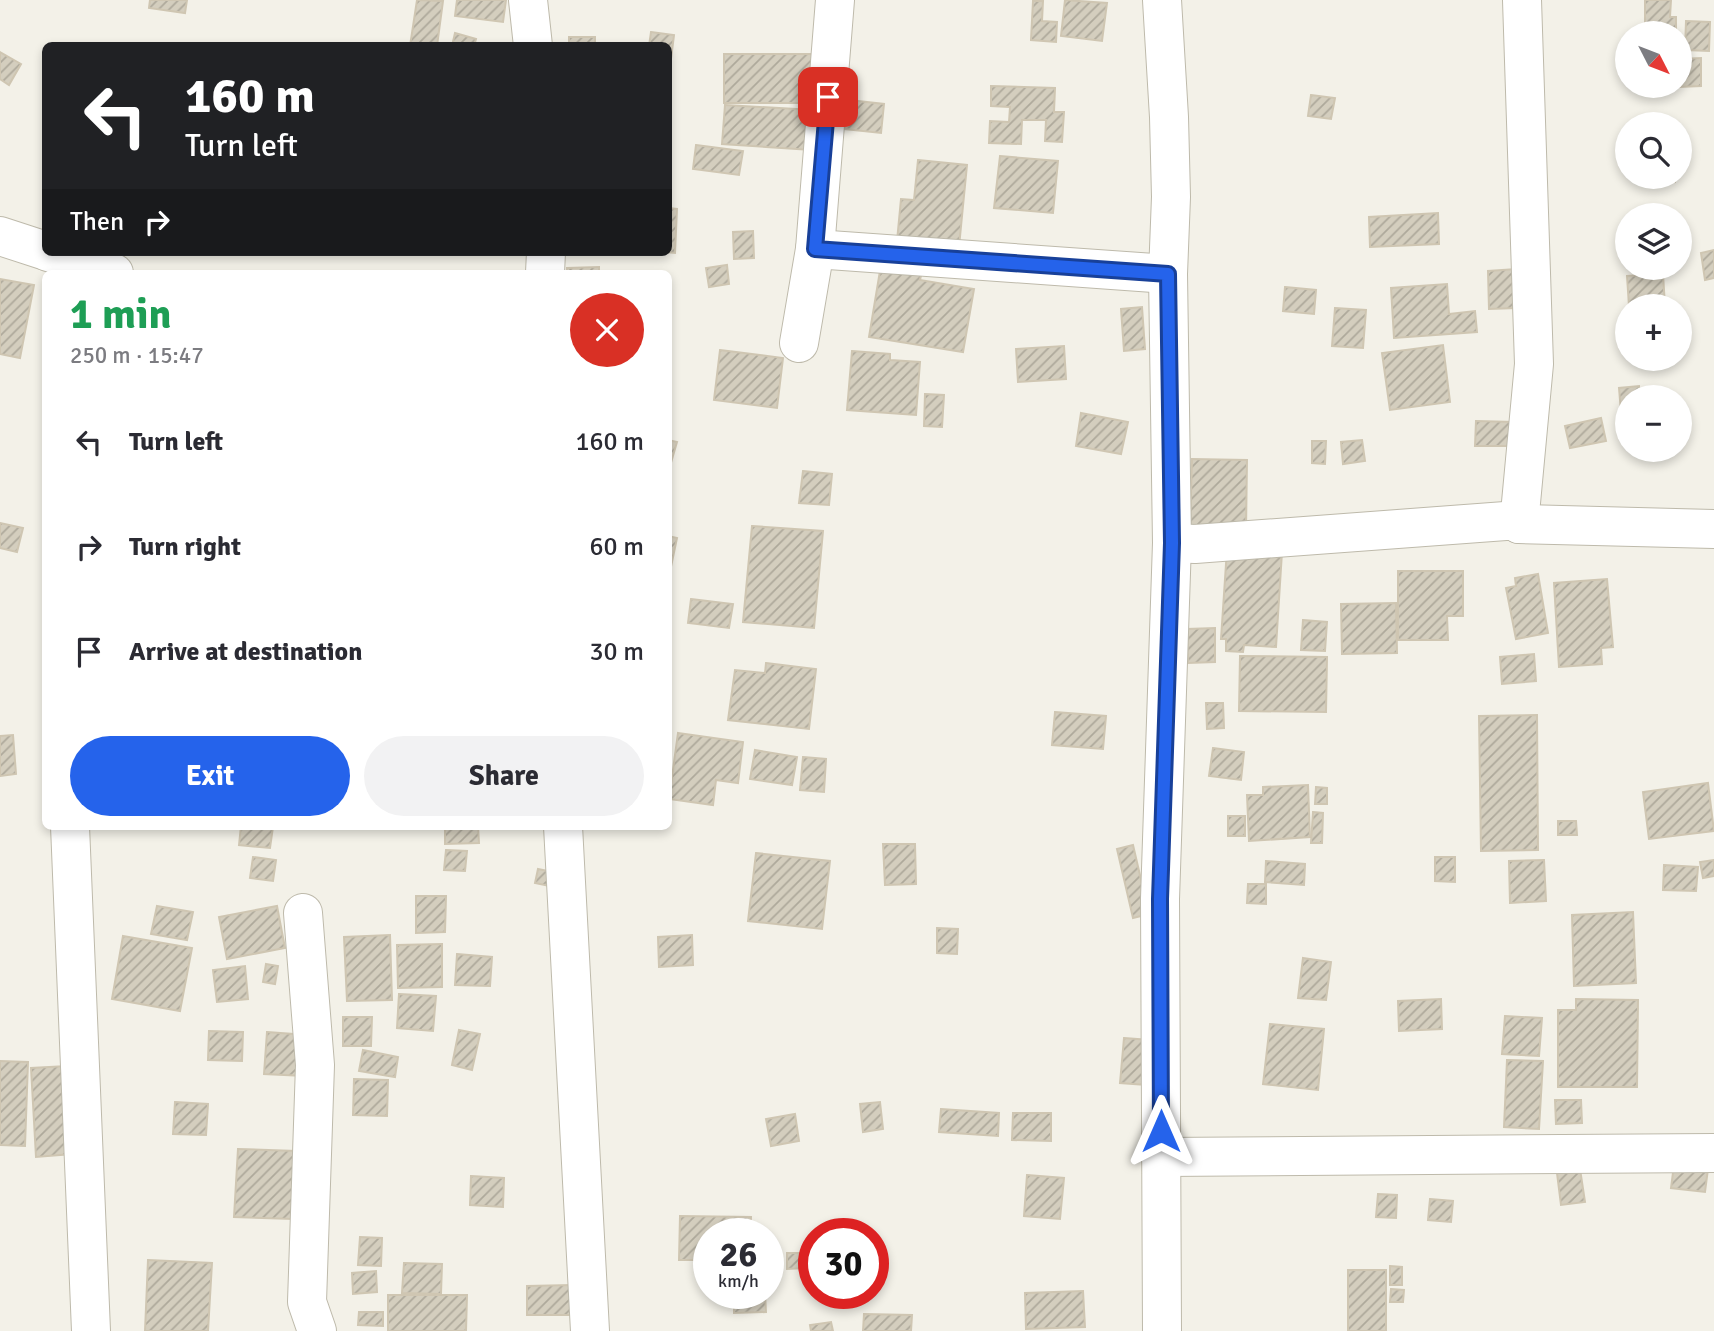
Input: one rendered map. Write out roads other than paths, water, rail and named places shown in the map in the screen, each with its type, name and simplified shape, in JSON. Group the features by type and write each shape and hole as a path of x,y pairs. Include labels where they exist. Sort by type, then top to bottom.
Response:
{"street":[{"path":"527,0 532,42"},
{"path":"799,343 815,249 835,0"},
{"path":"1162,0 1170,117 1168,274 1172,543 1160,899 1162,1331"},
{"path":"1519,524 1534,364 1522,0"},
{"path":"0,236 42,250"},
{"path":"815,249 1168,274"},
{"path":"60,256 104,270"},
{"path":"1172,543 1195,544 1519,520 1519,524"},
{"path":"1519,524 1714,529"},
{"path":"70,830 91,1331"},
{"path":"563,830 590,1331"},
{"path":"303,913 315,1065 307,1302 317,1331"},
{"path":"1161,1157 1714,1153"}]}
